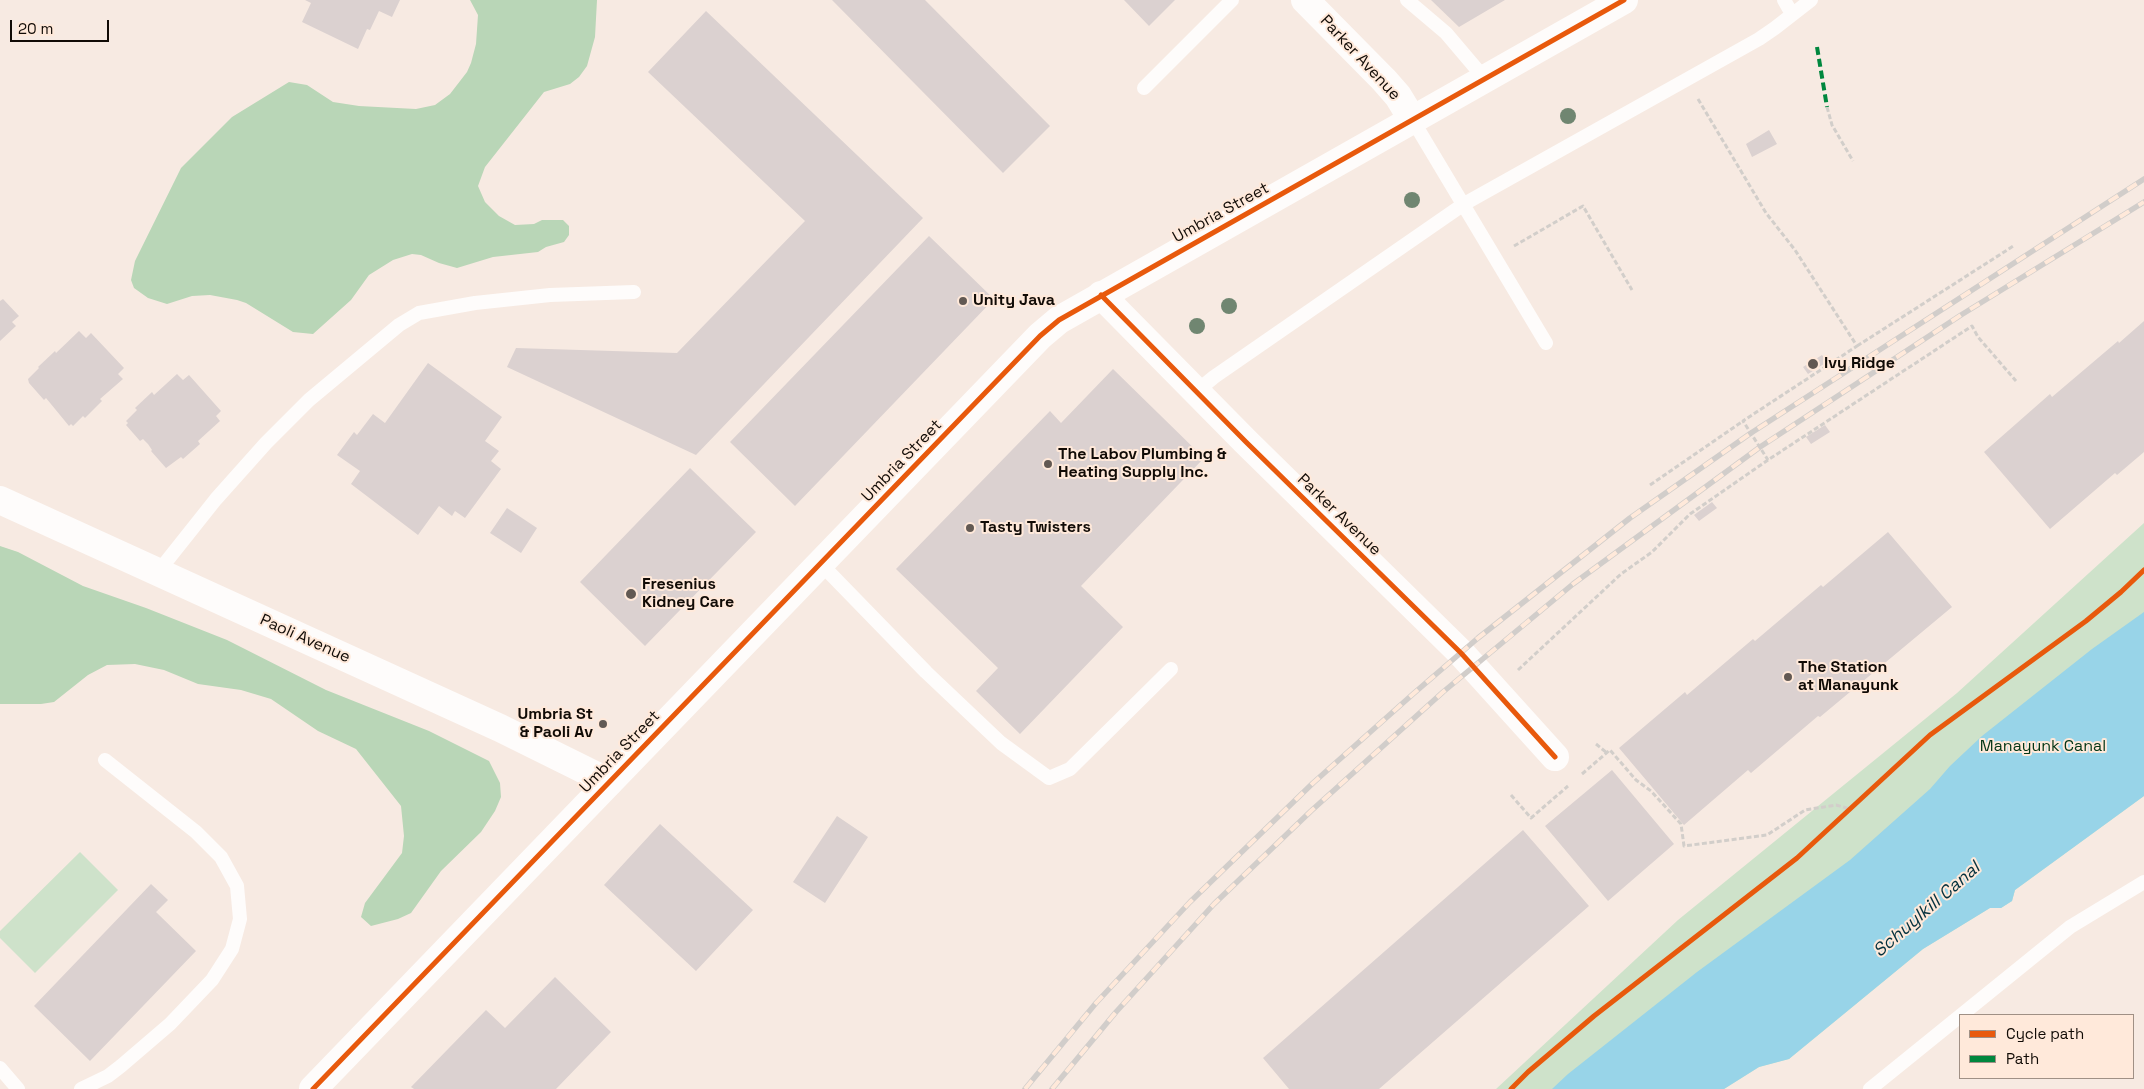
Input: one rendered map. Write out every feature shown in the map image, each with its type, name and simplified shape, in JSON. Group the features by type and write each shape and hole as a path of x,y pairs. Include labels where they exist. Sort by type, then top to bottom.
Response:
{"main road":[{"name":"Parker Avenue","path":"1305,0 1384,80 1398,96 1412,119"},
{"name":"Umbria Street","path":"313,1089 1040,336 1059,320 1624,0"},
{"name":"Parker Avenue","path":"1101,295 1198,391 1246,442 1461,653 1555,757"},
{"name":"Paoli Avenue","path":"0,500 500,728 609,782"}],"lane":[{"path":"1144,88 1232,0"},
{"path":"1407,0 1446,32 1485,79"},
{"path":"1784,0 1792,14"},
{"path":"1198,391 1222,371 1464,204 1758,39 1811,0"},
{"path":"1412,119 1546,343"},
{"path":"158,572 216,499 266,443 309,400 381,337 419,313 475,303 550,295 634,292"},
{"path":"820,563 926,672 1000,743 1049,778 1070,769 1172,669"},
{"path":"81,1089 108,1076 122,1066 170,1024 212,980 232,949 240,919 236,886 221,857 196,832 105,760"},
{"path":"1963,1014 2070,927 2144,882"},
{"path":"1870,1089 1959,1017"},
{"path":"0,1068 18,1089"}],"path":[{"path":"1827,107 1832,125 1853,161"},
{"path":"1704,109 1766,213 1795,250 1857,346"},
{"path":"1495,257 1583,206 1632,290"},
{"path":"1650,485 1743,421 2014,245"},
{"path":"1513,674 1621,574 1652,552 1690,514 1768,460 1972,326 1978,337 2016,381"},
{"path":"1743,421 1768,460"},
{"path":"1596,744 1607,753"},
{"path":"1579,777 1610,750 1636,780 1651,791 1681,824 1684,846 1767,835 1805,810 1836,805 1850,809"},
{"path":"1511,795 1530,818 1572,782"},
{"path":"1843,815 1857,802"}],"green space":[{"path":"470,0 597,0 595,37 587,66 579,77 570,84 544,92 485,167 478,186 485,202 499,216 515,225 534,224 542,220 563,220 569,226 569,235 564,242 546,247 538,252 493,257 457,268 421,255 412,254 393,260 369,275 351,300 313,334 293,332 246,303 237,300 210,295 192,296 167,304 148,298 134,288 131,280 135,261 181,168 232,117 289,82 307,85 333,102 359,106 416,109 435,105 450,94 467,72 471,63 476,44 478,15"},
{"name":"Manayunk Canal","path":"2144,523 2144,796 2015,890 2012,901 2001,908 1990,908 1923,949 1789,1059 1759,1067 1724,1089 1496,1089 1678,920 1957,693"},
{"path":"0,546 18,552 83,586 146,608 227,640 326,690 429,731 489,761 500,783 501,797 495,811 481,832 441,871 411,913 398,919 371,926 361,917 365,903 402,853 404,836 401,806 356,749 318,731 271,699 241,690 198,684 164,670 135,664 107,665 88,675 54,702 41,704 0,704"},
{"path":"80,852 118,890 35,973 0,938 0,931"}],"water":[{"name":"Manayunk Canal","path":"2144,612 2144,796 2015,890 2012,901 2001,908 1990,908 1923,949 1789,1059 1759,1067 1724,1089 1552,1089 1568,1074 1697,972 1850,860 1930,789 1950,766 1982,736 2092,649"}],"building":[{"path":"305,0 400,0 392,17 379,11 370,30 367,29 358,49 302,22 311,3"},
{"path":"832,0 925,0 1050,126 1003,173"},
{"path":"1124,0 1175,0 1149,26"},
{"path":"1431,0 1505,0 1459,27"},
{"path":"706,11 923,218 696,455 507,367 516,348 677,353 805,221 648,72"},
{"path":"1769,130 1777,144 1752,157 1746,144"},
{"path":"929,236 994,299 795,506 730,442"},
{"path":"3,299 19,316 12,322 16,326 0,341 0,301"},
{"path":"2144,321 2144,452 2117,475 2115,473 2050,529 1984,452 2050,394 2052,397"},
{"path":"79,331 86,338 91,333 124,368 118,374 123,379 100,399 102,401 85,418 83,416 73,426 71,424 69,426 46,398 44,400 29,383 28,379 55,351 56,353"},
{"path":"1822,355 1827,362 1808,374 1803,367"},
{"path":"428,363 502,417 485,441 499,451 491,461 501,469 465,518 455,511 452,516 439,506 418,535 351,484 360,471 337,455 354,432 357,435 373,414 385,423"},
{"path":"1113,369 1204,458 1081,586 1123,627 1020,734 976,691 998,668 896,569 1050,411 1061,423"},
{"path":"177,374 183,380 189,375 221,411 216,416 220,421 198,441 200,444 183,459 181,457 166,468 151,451 148,444 143,439 140,441 126,425 128,423 126,421 137,410 135,408 152,392 154,395"},
{"path":"1825,425 1830,432 1811,444 1806,437"},
{"path":"690,468 756,532 645,646 580,582"},
{"path":"1712,502 1717,508 1699,521 1694,515"},
{"path":"507,508 537,528 521,553 490,533"},
{"name":"The Station at Manayunk","path":"1888,532 1952,607 1751,773 1748,770 1684,825 1619,748 1685,692 1687,695 1753,639 1755,641"},
{"path":"1612,770 1674,844 1608,901 1545,826"},
{"path":"837,816 868,837 825,903 793,882"},
{"path":"660,824 753,910 696,971 604,885"},
{"path":"1523,830 1589,906 1379,1089 1289,1089 1263,1058"},
{"path":"151,884 168,900 156,912 196,951 90,1061 34,1006"},
{"path":"555,977 611,1032 556,1089 414,1089 411,1087 486,1010 505,1028"}],"railway":[{"path":"1025,1089 1096,1003 1190,902 1313,783 1478,638 1630,518 1751,433 2144,179"},
{"path":"1052,1089 1116,1012 1214,904 1311,811 1443,692 1573,584 1760,447 1961,315 2144,202"}],"marked path":[{"path":"1817,47 1827,107"}],"cycle path":[{"path":"313,1089 1040,336 1059,320 1624,0"},
{"path":"1101,295 1246,442 1461,653 1555,757"},
{"path":"1511,1089 1528,1072 1594,1016 1797,858 1930,735 2086,621 2144,570"}],"place":[{"name":"Unity Java","path":"963,301"},
{"name":"Ivy Ridge","path":"1813,364"},
{"name":"The Labov Plumbing & Heating Supply Inc.","path":"1048,464"},
{"name":"Tasty Twisters","path":"970,528"},
{"name":"Fresenius Kidney Care","path":"631,594"},
{"name":"The Station at Manayunk","path":"1788,677"},
{"name":"Umbria St & Paoli Av","path":"603,724"}],"water label":[{"name":"Schuylkill Canal","path":"1927,910"}]}
